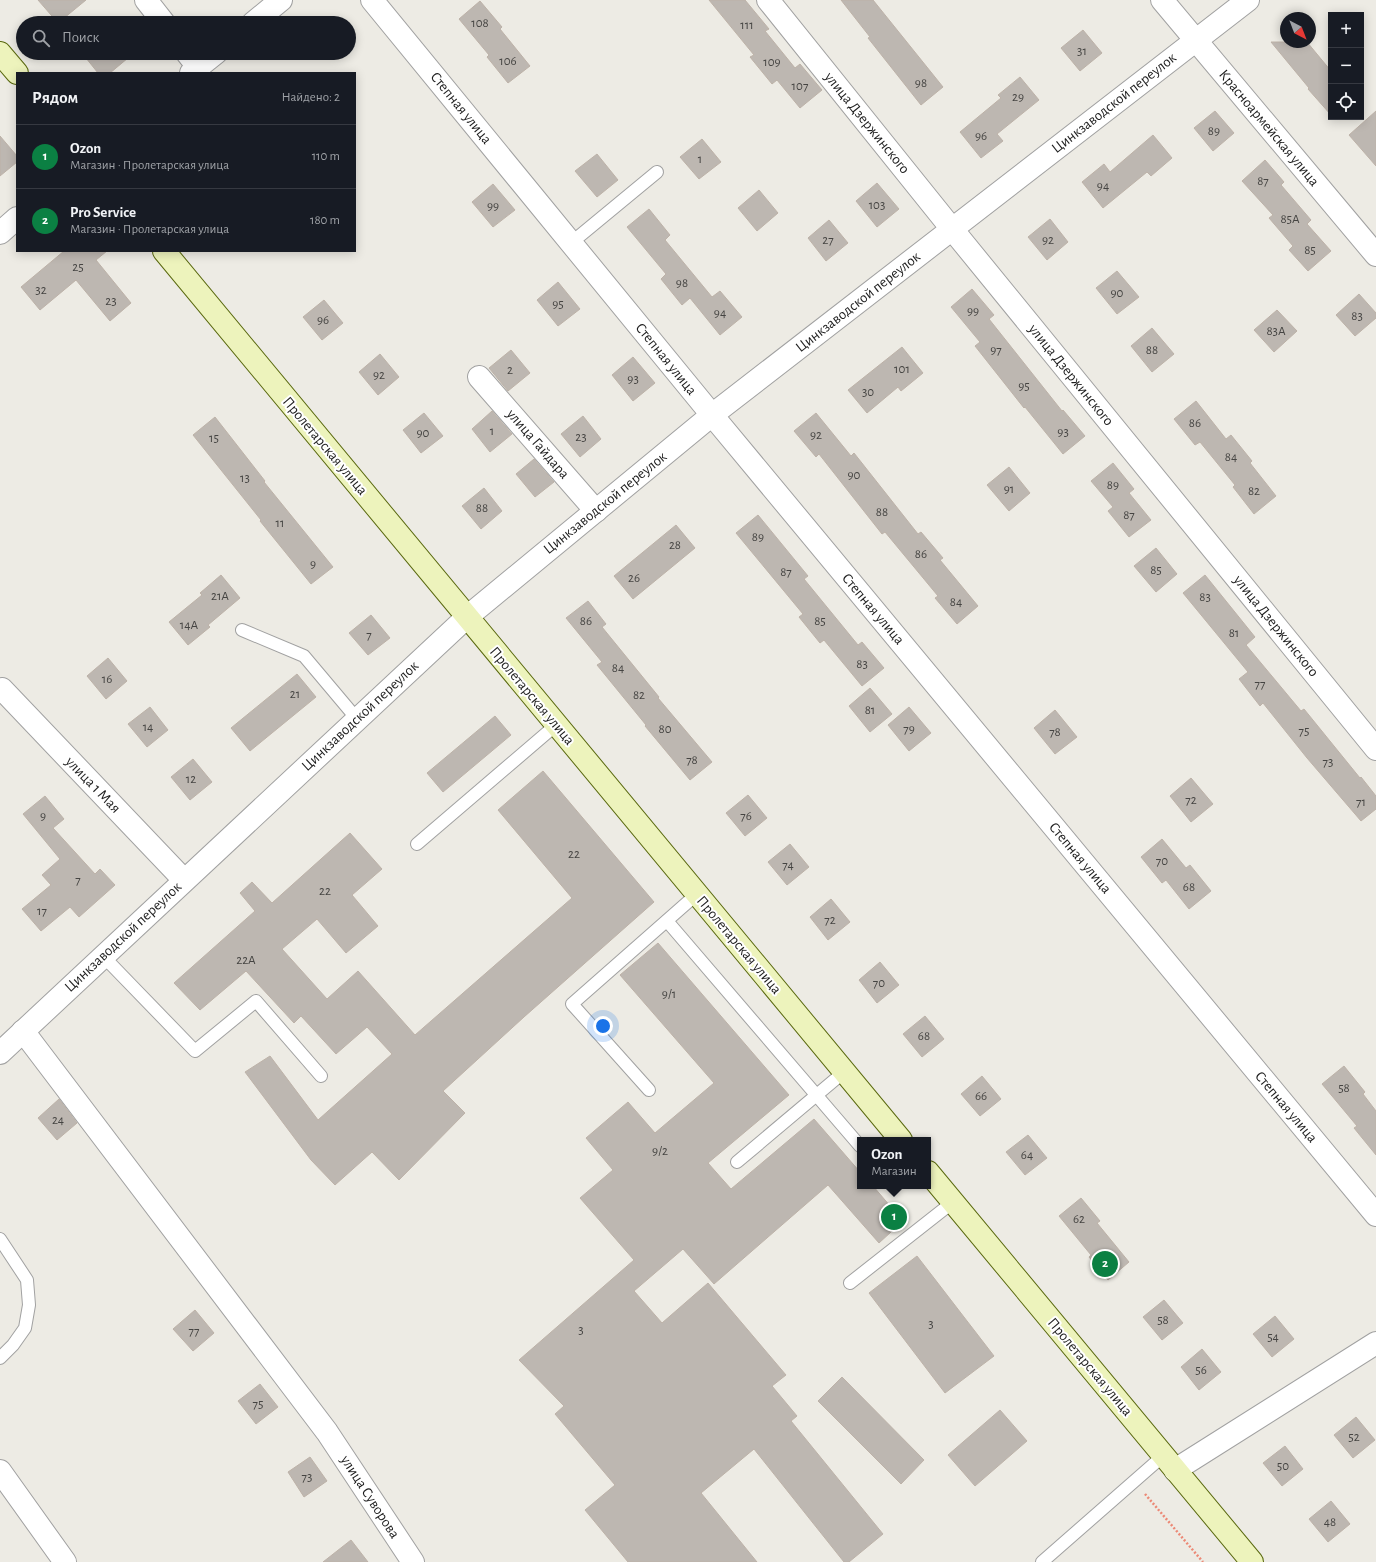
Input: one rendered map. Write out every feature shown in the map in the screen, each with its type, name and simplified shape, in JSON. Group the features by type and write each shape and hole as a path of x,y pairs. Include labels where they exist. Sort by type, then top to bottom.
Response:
{"main road":[{"path":"0,53 16,73"},
{"name":"Пролетарская улица","path":"165,252 898,1137"},
{"name":"Пролетарская улица","path":"931,1176 1252,1562"}],"street":[{"path":"146,0 159,16"},
{"path":"262,16 281,0"},
{"name":"Степная улица","path":"372,0 712,415 1376,1215"},
{"name":"улица Дзержинского","path":"768,0 952,229 1376,749"},
{"name":"Красноармейская улица","path":"1162,0 1376,255"},
{"name":"Цинкзаводской переулок","path":"1,1049 23,1031 467,617 712,415 1248,0"},
{"path":"0,233 16,219"},
{"name":"улица Гайдара","path":"479,377 596,511"},
{"name":"улица 1 Мая","path":"2,689 184,880"},
{"name":"улица Суворова","path":"23,1031 327,1432 412,1561"},
{"path":"1169,1463 1376,1343"},
{"path":"0,1471 65,1562"}],"lane":[{"path":"571,243 657,172"},
{"path":"242,630 304,656 357,719"},
{"path":"417,844 556,725"},
{"path":"649,1090 572,1004 697,894"},
{"path":"667,921 857,1143"},
{"path":"103,956 195,1051 256,1001 322,1076"},
{"path":"737,1162 844,1072"},
{"path":"850,1283 953,1202"},
{"path":"0,1239 27,1280 29,1305 25,1328 13,1345 0,1358"},
{"path":"1042,1562 1134,1482 1169,1463"}],"path":[{"path":"1134,1482 1203,1562"}],"building":[{"path":"38,0 86,0 67,16 52,16"},
{"path":"709,0 745,0 769,29 765,31 795,68 800,64 822,90 800,108 777,80 772,84 750,57 754,55"},
{"path":"841,0 873,0 943,87 921,105 868,38 870,37"},
{"path":"480,1 502,27 500,29 530,66 508,83 487,57 489,55 459,19"},
{"path":"1083,30 1102,53 1080,71 1061,48"},
{"path":"1271,42 1280,42 1280,48 1312,48 1328,67 1328,112 1308,89 1309,88"},
{"path":"88,60 126,60 111,72 97,72"},
{"path":"1020,77 1039,100 997,134 1003,141 981,158 960,132 1001,98 998,95"},
{"path":"1215,111 1234,133 1213,151 1194,128"},
{"path":"1376,111 1376,166 1349,135"},
{"path":"1153,135 1172,158 1151,176 1147,172 1103,208 1082,182 1104,164 1110,172"},
{"path":"0,136 16,155 16,163 0,176"},
{"path":"702,139 721,162 699,179 680,157"},
{"path":"597,154 618,180 597,197 575,171"},
{"path":"1265,160 1284,182 1281,185 1311,220 1307,224 1331,251 1308,271 1289,250 1293,246 1269,218 1273,215 1242,181"},
{"path":"877,183 899,209 877,227 856,201"},
{"path":"493,184 515,210 493,227 472,202"},
{"path":"759,190 778,213 757,231 738,208"},
{"path":"649,209 670,235 665,240 712,297 720,291 742,317 720,335 690,298 682,305 661,279 666,274 627,227"},
{"path":"1050,219 1068,242 1047,260 1028,237"},
{"path":"829,220 848,243 826,261 808,238"},
{"path":"63,252 106,252 96,260 131,303 110,321 76,280 40,310 21,287"},
{"path":"1117,271 1139,297 1117,314 1096,288"},
{"path":"558,282 580,309 558,326 537,300"},
{"path":"972,289 994,315 989,319 1062,411 1063,410 1085,436 1063,454 975,346 980,342 951,307"},
{"path":"1359,294 1376,313 1376,318 1355,336 1336,315"},
{"path":"324,300 343,323 322,340 303,317"},
{"path":"1277,310 1297,331 1274,352 1254,330"},
{"path":"1152,328 1174,354 1152,372 1131,346"},
{"path":"902,347 923,373 901,391 898,387 867,413 848,390"},
{"path":"511,350 530,373 508,391 489,368"},
{"path":"380,354 399,377 378,395 359,372"},
{"path":"633,357 655,383 633,401 612,375"},
{"path":"1196,401 1226,439 1231,435 1252,461 1250,463 1276,496 1254,514 1233,487 1235,485 1200,442 1195,445 1174,419"},
{"path":"492,411 512,434 490,452 472,429"},
{"path":"424,413 443,436 421,453 403,430"},
{"path":"816,413 851,456 854,453 918,534 921,532 943,558 940,560 978,606 957,624 935,598 938,596 885,532 882,534 819,454 816,457 794,431"},
{"path":"583,416 601,439 580,457 561,434"},
{"path":"215,417 265,481 264,482 333,567 311,584 193,435"},
{"path":"534,459 554,482 535,497 516,474"},
{"path":"1113,463 1134,489 1129,493 1151,520 1129,537 1108,511 1113,507 1091,481"},
{"path":"1009,467 1030,493 1009,511 987,485"},
{"path":"484,488 502,511 481,529 462,506"},
{"path":"758,515 808,576 804,579 858,645 862,642 884,668 862,686 824,640 820,643 799,617 803,614 736,533"},
{"path":"676,525 695,548 633,599 614,576"},
{"path":"1156,548 1177,574 1156,592 1134,566"},
{"path":"221,575 240,598 208,625 210,627 188,645 169,622 202,595 200,593"},
{"path":"1205,575 1255,637 1246,645 1301,711 1304,709 1376,796 1376,809 1361,821 1307,758 1263,703 1260,706 1239,679 1248,672 1183,593"},
{"path":"588,601 606,624 602,627 659,697 658,698 712,762 690,780 597,665 602,662 566,618"},
{"path":"371,615 390,638 368,655 349,633"},
{"path":"108,658 127,681 106,699 87,676"},
{"path":"297,674 316,697 250,751 231,728"},
{"path":"870,688 892,714 870,732 849,706"},
{"path":"150,707 168,730 147,747 128,724"},
{"path":"909,707 931,733 909,751 888,725"},
{"path":"1055,710 1077,737 1055,754 1034,728"},
{"path":"495,716 511,735 443,792 427,773"},
{"path":"193,759 212,782 190,800 171,777"},
{"path":"543,771 654,902 443,1091 465,1113 399,1180 372,1152 335,1185 311,1160 245,1072 270,1056 318,1120 392,1054 367,1027 336,1054 301,1016 294,1023 246,971 200,1010 174,983 255,911 240,893 252,882 272,903 350,833 382,869 352,895 378,926 346,953 317,919 282,949 327,999 358,971 415,1035 572,898 498,810"},
{"path":"1191,778 1213,804 1191,822 1170,796"},
{"path":"748,795 767,818 745,836 726,813"},
{"path":"45,796 64,819 53,828 95,874 100,869 115,885 79,917 70,907 41,931 22,909 51,885 42,875 60,859 23,814"},
{"path":"1162,839 1186,868 1190,865 1211,891 1189,909 1166,880 1162,883 1141,857"},
{"path":"790,844 809,867 787,885 768,862"},
{"path":"831,899 850,922 828,940 810,917"},
{"path":"658,943 789,1095 708,1163 731,1189 814,1119 857,1169 857,1189 876,1189 903,1221 879,1243 828,1185 714,1284 683,1249 634,1291 662,1323 708,1283 786,1375 772,1386 797,1416 791,1421 883,1534 849,1562 844,1562 754,1449 701,1493 757,1562 628,1562 585,1510 615,1485 555,1414 564,1406 519,1360 634,1260 580,1198 613,1170 586,1138 628,1102 655,1133 714,1083 620,975"},
{"path":"880,962 899,985 877,1003 859,980"},
{"path":"925,1016 944,1039 922,1057 903,1034"},
{"path":"1344,1066 1365,1092 1363,1094 1376,1111 1376,1155 1354,1128 1357,1126 1322,1084"},
{"path":"982,1076 1001,1099 980,1116 961,1094"},
{"path":"59,1099 77,1123 57,1140 38,1118"},
{"path":"1028,1135 1047,1158 1025,1175 1006,1152"},
{"path":"1081,1198 1100,1221 1097,1223 1129,1262 1108,1280 1089,1257 1091,1255 1059,1216"},
{"path":"917,1256 994,1356 945,1393 869,1293"},
{"path":"1164,1300 1183,1323 1162,1340 1143,1317"},
{"path":"195,1310 214,1333 193,1351 173,1329"},
{"path":"1275,1316 1294,1339 1272,1357 1253,1334"},
{"path":"1202,1349 1221,1372 1199,1390 1181,1367"},
{"path":"842,1377 924,1460 901,1484 818,1401"},
{"path":"260,1384 278,1407 256,1424 238,1401"},
{"path":"1000,1410 1027,1441 975,1486 948,1455"},
{"path":"1356,1417 1375,1440 1353,1458 1334,1435"},
{"path":"1285,1446 1303,1469 1282,1486 1263,1463"},
{"path":"310,1457 327,1481 304,1497 288,1472"},
{"path":"1331,1501 1350,1524 1328,1542 1309,1519"},
{"path":"351,1540 368,1562 323,1562"}],"place":[{"name":"Ozon","path":"894,1217"},
{"name":"Pro Service","path":"1105,1264"}]}
